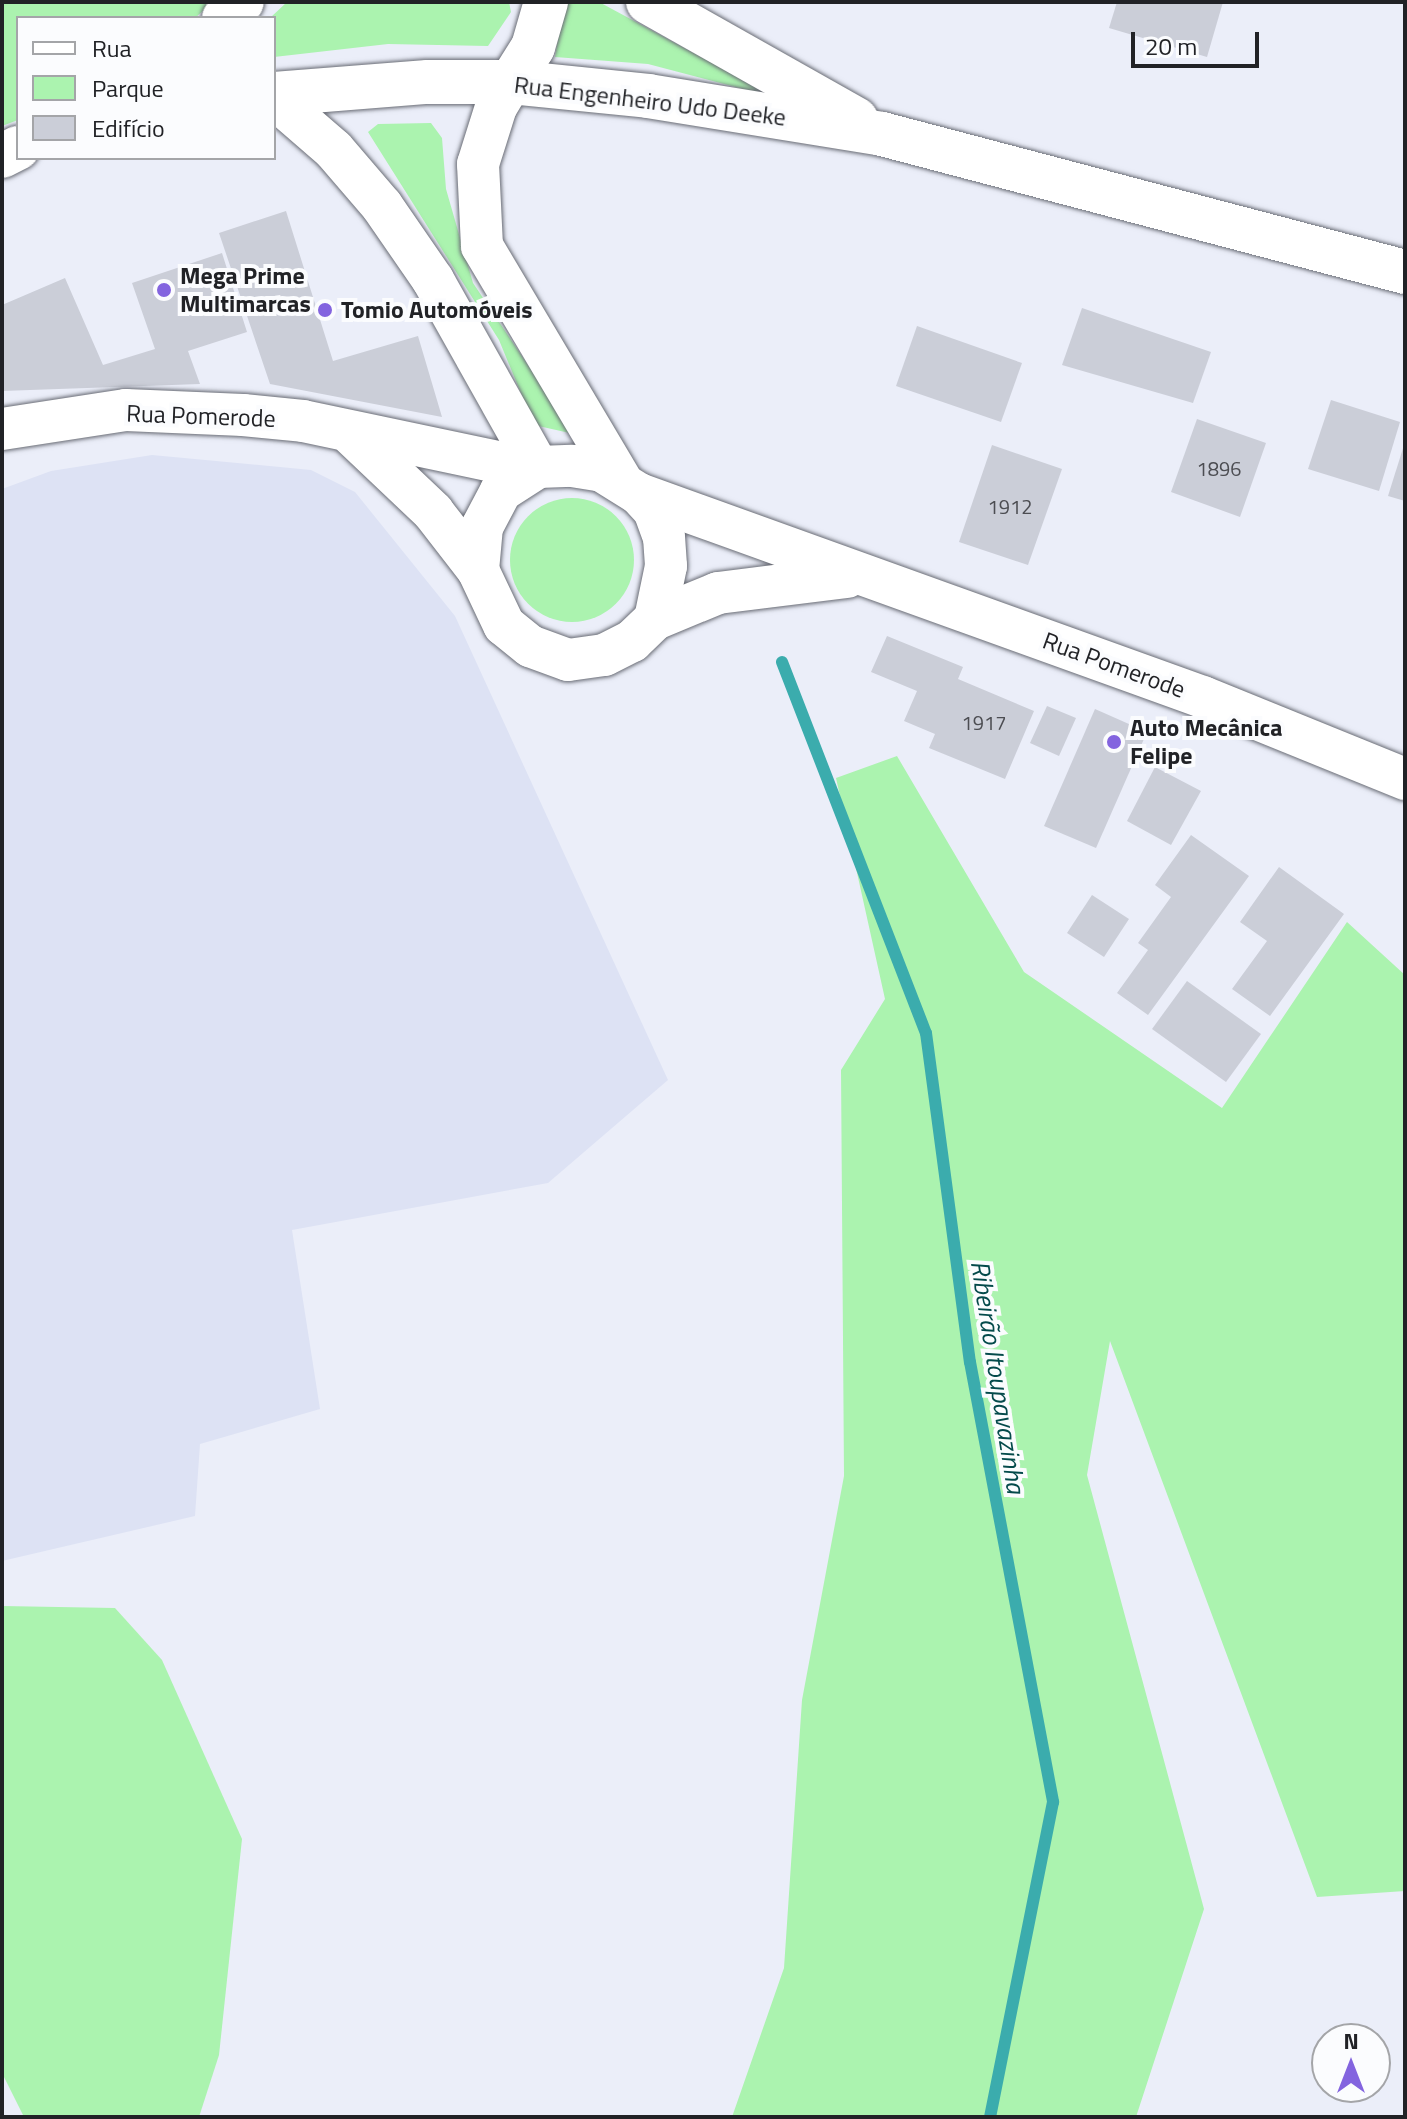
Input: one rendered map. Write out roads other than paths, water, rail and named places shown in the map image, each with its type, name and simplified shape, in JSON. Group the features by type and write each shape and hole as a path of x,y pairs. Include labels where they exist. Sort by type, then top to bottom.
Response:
{"main road":[{"path":"226,16 242,2"},
{"path":"511,82 533,47 546,2"},
{"name":"Rua Engenheiro Udo Deeke","path":"648,2 882,134"},
{"name":"Rua Engenheiro Udo Deeke","path":"276,96 428,82 511,82 648,96 882,134 1405,272"}],"street":[{"path":"352,435 433,512 478,570 504,625 530,646 568,660 604,655 632,641 655,619 663,591 664,537 654,510 630,487 482,246 478,164 496,107 511,82"},
{"path":"276,98 334,150 382,206 433,280 534,468"},
{"name":"Rua Pomerode","path":"2,429 126,410 258,416 534,468"},
{"path":"478,570 482,527 501,491 534,468 587,468 630,487"},
{"name":"Rua Pomerode","path":"630,487 864,576 1203,697 1405,779"},
{"name":"Rua Pomerode","path":"655,619 718,593 864,576"}],"waterway":[{"name":"Ribeirão Itoupavazinha","path":"782,662 926,1033 970,1362 1053,1802 990,2117"}],"place":[{"name":"Mega Prime Multimarcas","path":"164,290"},
{"name":"Tomio Automóveis","path":"325,310"},
{"name":"Auto Mecânica Felipe","path":"1114,742"}]}
